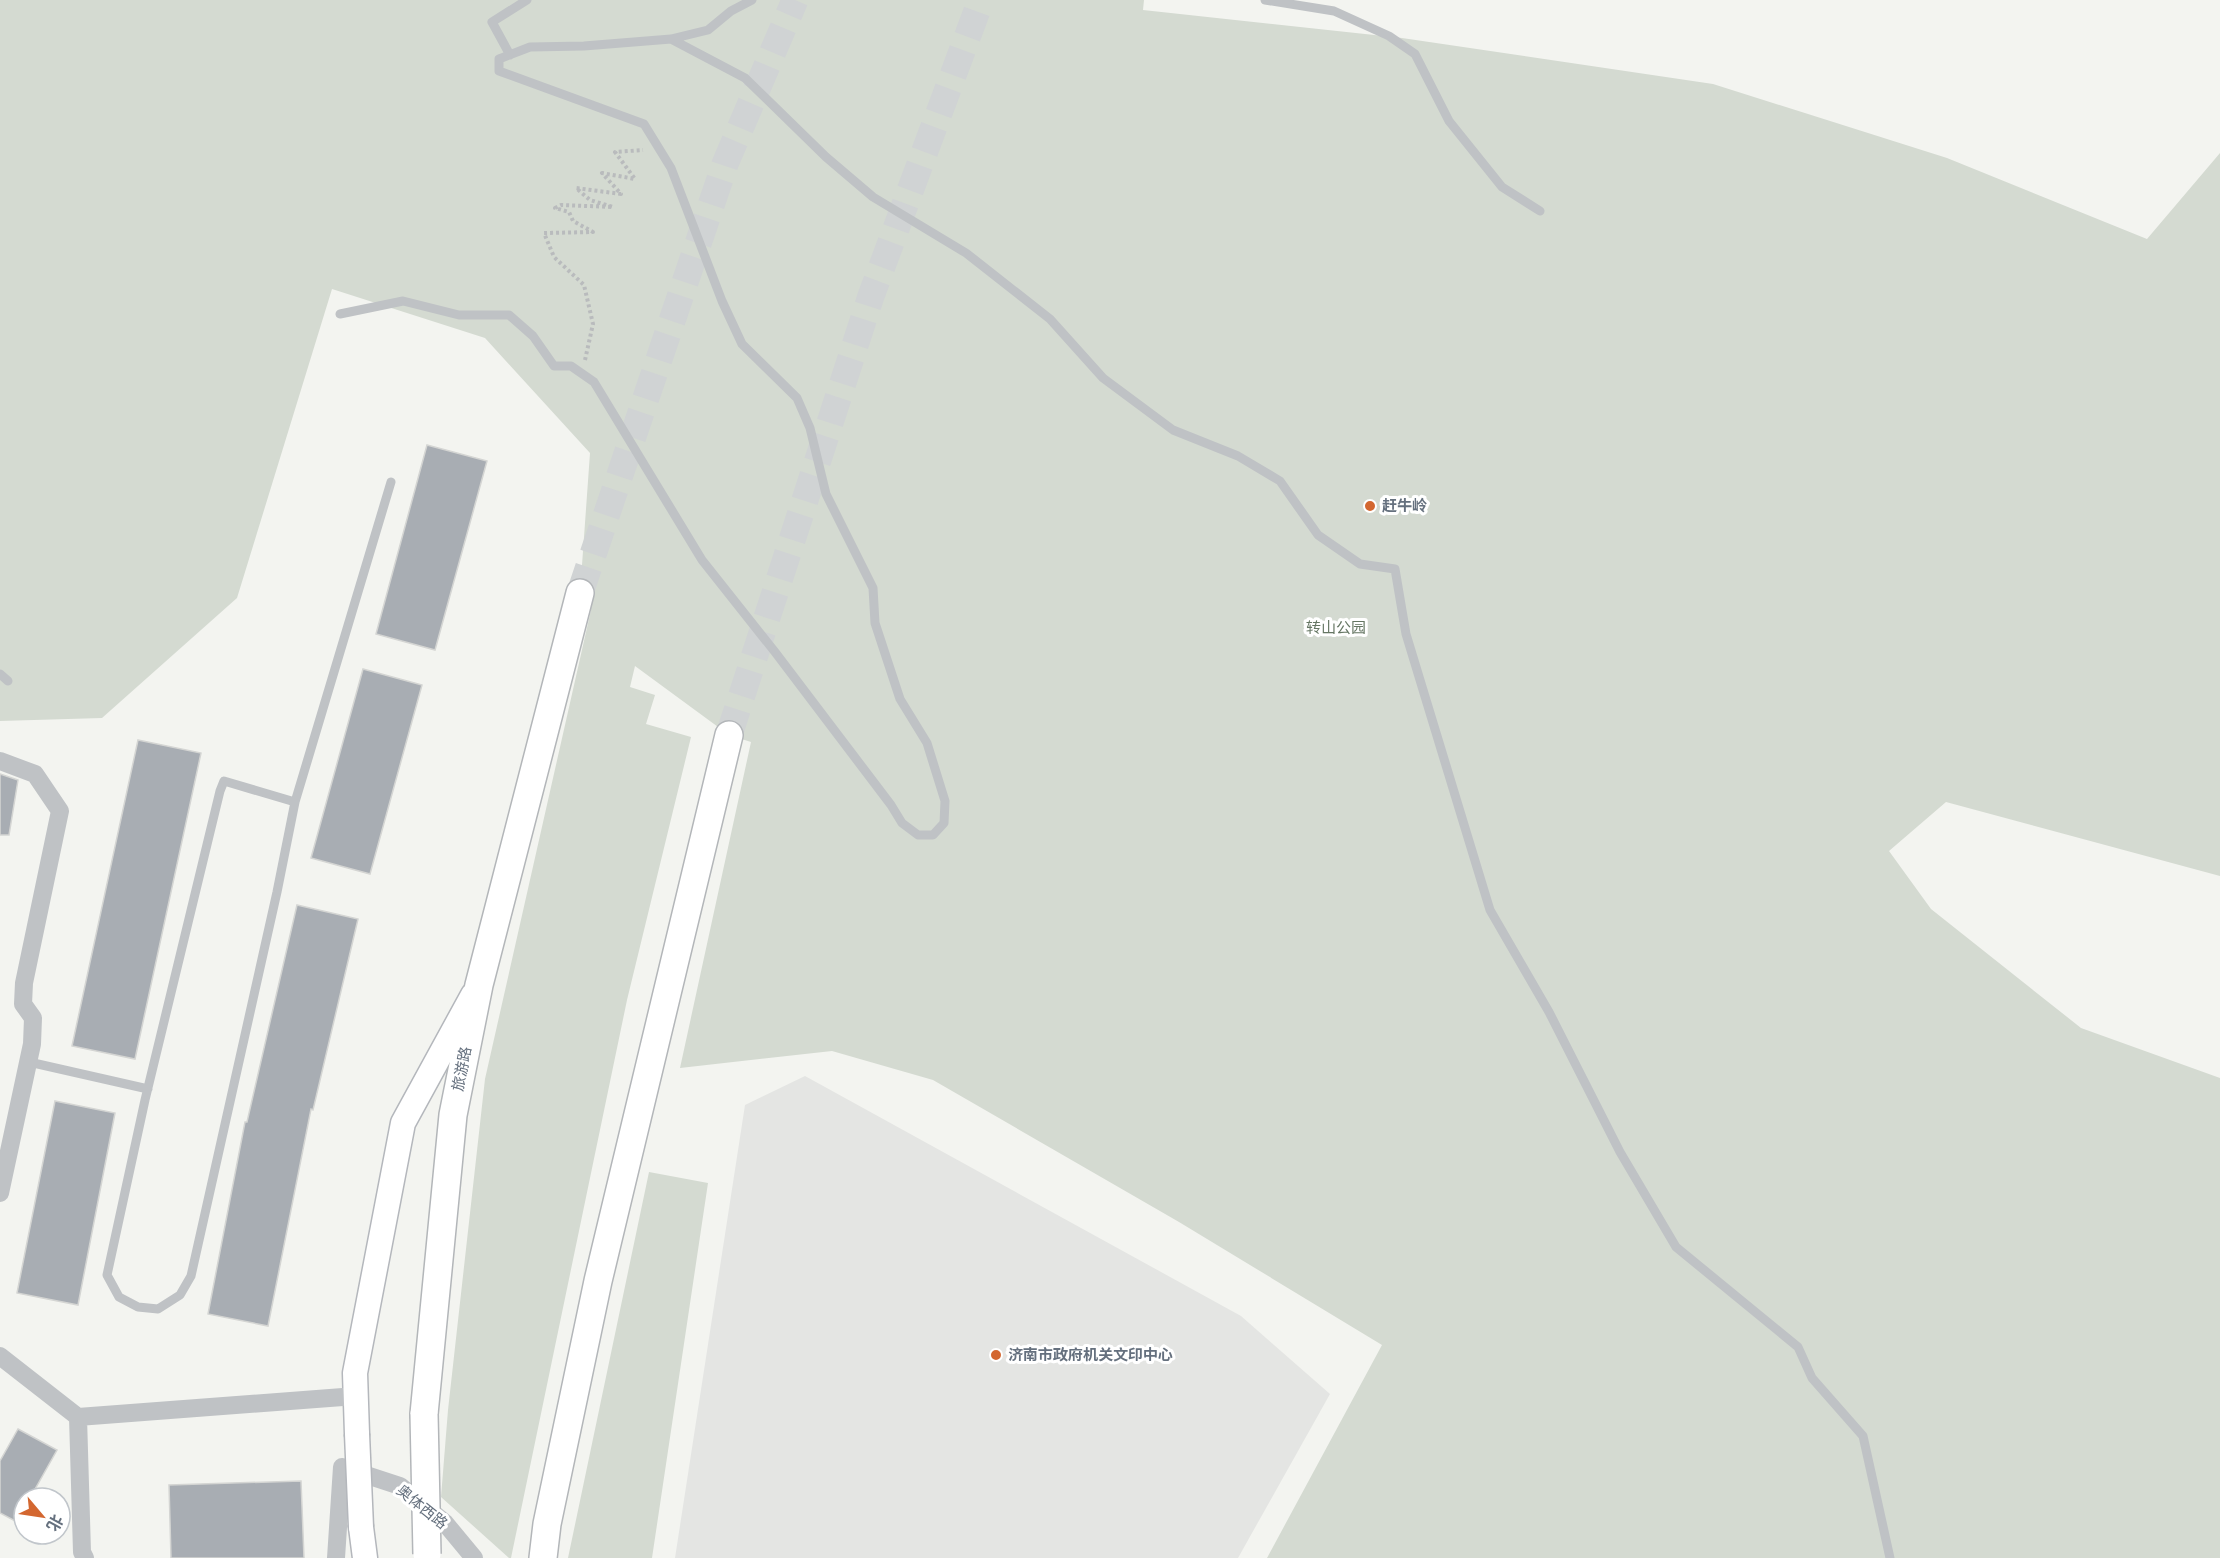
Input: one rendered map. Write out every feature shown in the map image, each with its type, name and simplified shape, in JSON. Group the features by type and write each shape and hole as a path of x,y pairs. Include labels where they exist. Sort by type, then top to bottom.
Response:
{"main road":[{"name":"旅游路","path":"426,1556 424,1414 453,1115 479,985 579,593"},
{"path":"543,1558 547,1524 598,1281 729,735"}],"street":[{"path":"0,761 35,774 60,811 24,983 23,1004 33,1018 32,1044 0,1193"},
{"path":"366,1558 361,1527 355,1373 403,1123 479,985"},
{"path":"0,1356 78,1417 356,1396"},
{"path":"78,1417 82,1552 85,1558"},
{"name":"奥体西路","path":"336,1558 342,1467 400,1486 445,1523 474,1558"}],"lane":[{"path":"510,55 492,22 527,0"},
{"path":"340,314 404,301 459,315 509,315 533,336 554,366 572,366 594,382 702,560 782,661 891,805 902,823 918,835 933,835 944,823 945,801 927,743 900,699 875,623 873,588 826,494 810,428 797,398 742,344 722,301 671,168 644,124 499,70 499,59 530,47 584,46 671,39 708,30 730,11 752,0"},
{"path":"1265,0 1334,11 1389,36 1414,54 1449,121 1502,187 1540,211"},
{"path":"671,39 745,78 826,157 873,197 966,253 1032,304 1050,319 1103,378 1173,430 1238,456 1280,481 1318,535 1360,564 1395,569 1406,634 1490,910 1549,1012 1620,1152 1676,1247 1798,1347 1812,1378 1863,1436 1890,1558"},
{"path":"295,802 224,781 148,1089 107,1275 119,1297 138,1308 158,1309 180,1295 191,1276 295,802 391,483"},
{"path":"0,674 8,681"},
{"path":"29,1062 148,1089"}],"path":[{"path":"582,373 593,324 584,285 554,257 544,233 593,232 573,221 569,212 555,208 561,205 613,207 590,200 576,189 621,194 602,173 635,179 615,152 659,148"}],"shaded area":[{"name":"济南市政府机关文印中心","path":"805,1076 1241,1316 1330,1394 1238,1558 675,1558 745,1105"}],"green space":[{"name":"转山公园","path":"0,0 1144,0 1143,10 1402,38 1713,84 1947,158 2147,239 2220,153 2220,876 1946,802 1889,851 1931,909 2081,1028 2220,1078 2220,1558 1267,1558 1382,1345 1179,1222 933,1080 832,1051 680,1068 751,742 729,735 635,666 630,687 655,695 646,724 691,737 627,1000 511,1558 509,1558 441,1497 448,1410 485,1079 591,610 580,593 590,453 485,338 332,289 237,598 102,718 0,721"},
{"path":"649,1172 708,1183 652,1558 568,1558"}],"building":[{"path":"427,445 487,461 435,650 376,634"},
{"path":"363,669 422,685 370,874 311,858"},
{"path":"138,740 201,753 135,1059 72,1046"},
{"path":"0,774 18,780 9,835 0,835"},
{"path":"297,905 358,919 313,1110 311,1109 268,1326 208,1314 245,1122 247,1122"},
{"path":"55,1101 115,1113 78,1305 17,1293"},
{"path":"18,1429 57,1450 37,1486 12,1486 12,1519 0,1513 0,1461"},
{"path":"301,1481 304,1558 171,1558 169,1485"}],"tunnel":[{"path":"580,593 725,164 795,0"},
{"path":"729,735 871,296 981,0"}],"place":[{"name":"赶牛岭","path":"1370,506"},
{"name":"济南市政府机关文印中心","path":"996,1355"}]}
